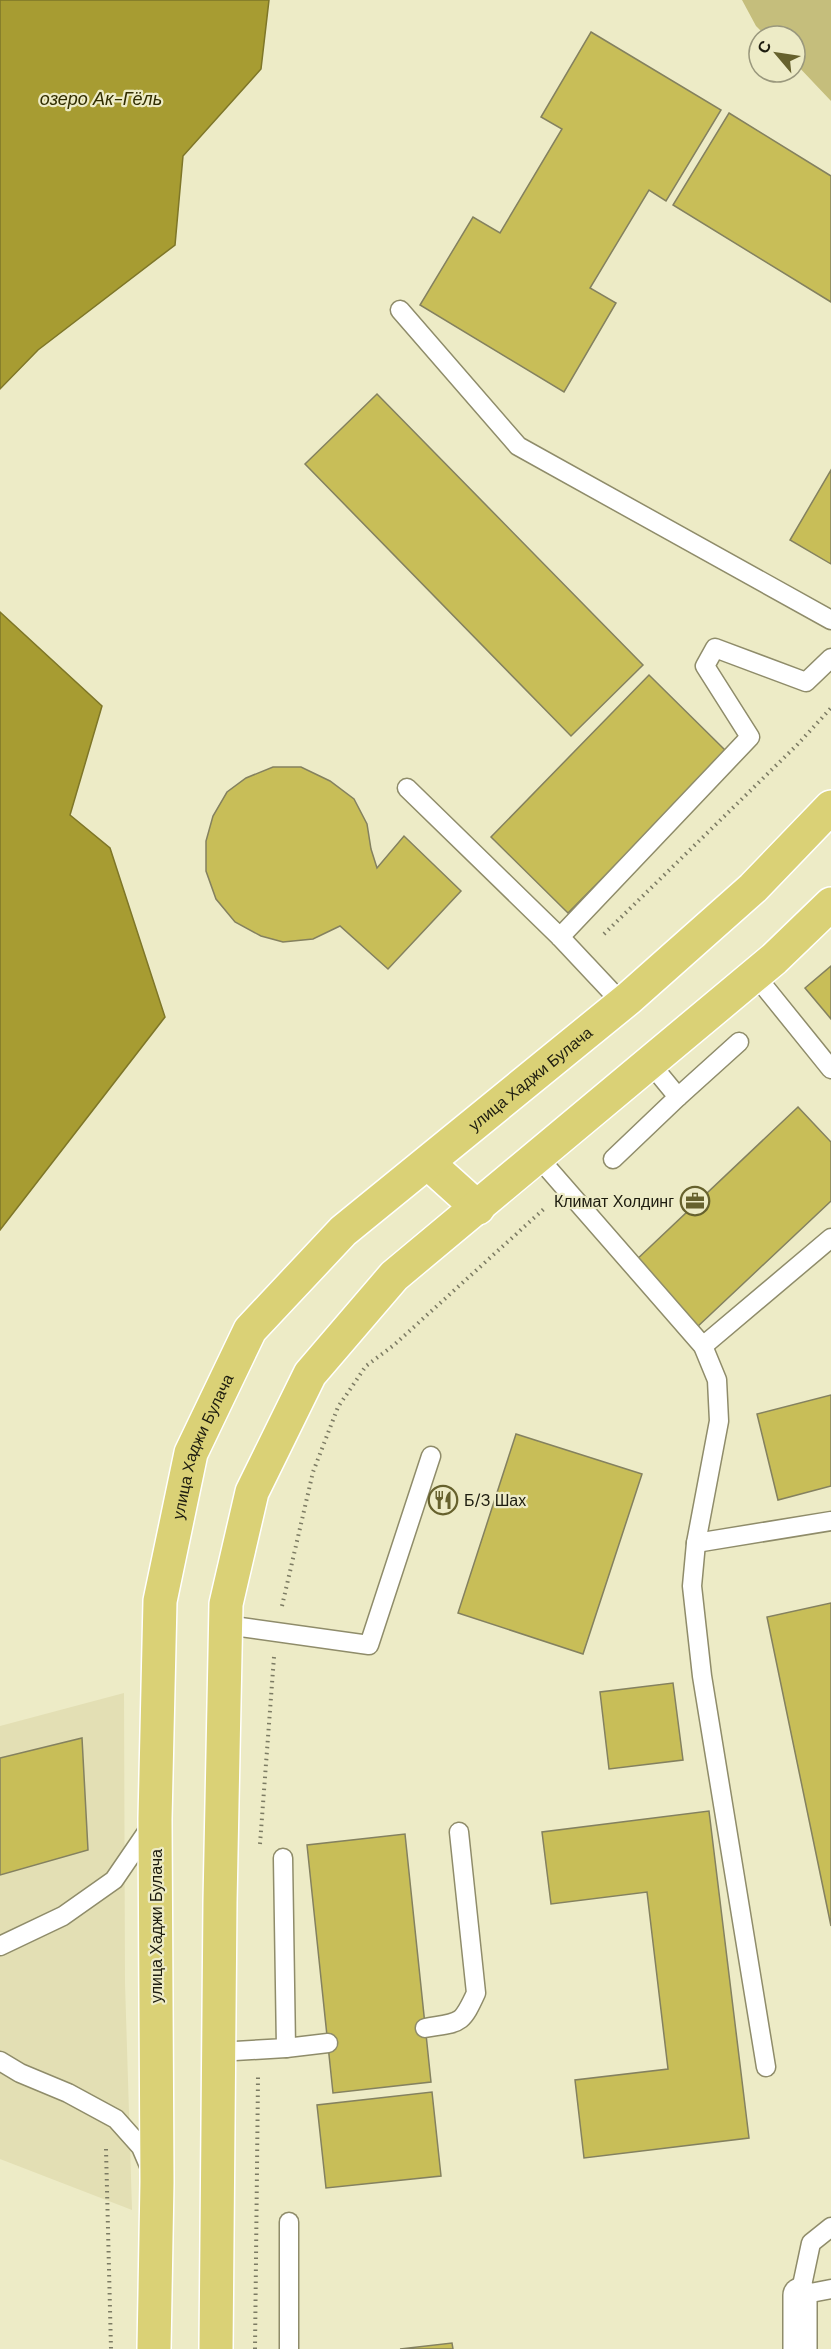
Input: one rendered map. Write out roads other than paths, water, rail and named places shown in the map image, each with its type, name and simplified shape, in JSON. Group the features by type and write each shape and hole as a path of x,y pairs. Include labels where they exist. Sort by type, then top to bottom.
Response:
{"main road":[{"name":"улица Хаджи Булача","path":"154,2349 157,2182 155,1819 160,1601 191,1453 250,1330 343,1231 622,1003 753,888 831,807"},
{"path":"216,2349 218,2052 226,1604 252,1492 310,1374 394,1276 755,975 831,904"},
{"path":"428,1163 477,1208"}],"street":[{"path":"800,2349 816,2292"}],"lane":[{"path":"400,310 518,446 831,620"},
{"path":"560,936 750,737 705,666 715,648 806,682 831,658"},
{"path":"407,788 560,936 622,1003"},
{"path":"755,975 831,1069"},
{"path":"614,1159 739,1042"},
{"path":"650,1063 678,1097"},
{"path":"538,1157 703,1346 717,1380 719,1421 696,1543 692,1586 702,1676 766,2067"},
{"path":"703,1346 831,1238"},
{"path":"226,1625 369,1645 431,1456"},
{"path":"696,1543 831,1521"},
{"path":"0,1946 63,1916 114,1880 155,1819"},
{"path":"425,2028 455,2023 466,2016 476,1993 459,1832"},
{"path":"283,1858 286,2048"},
{"path":"218,2052 328,2043"},
{"path":"0,2061 20,2073 69,2092 116,2119 141,2147 157,2182"},
{"path":"289,2223 289,2349"},
{"path":"816,2292 811,2243 831,2227"}],"water":[{"name":"озеро Ак-Гёль","path":"0,0 269,0 261,69 183,156 175,245 38,350 0,389"},
{"path":"0,612 102,706 70,815 110,848 165,1017 0,1230"}],"place":[{"name":"Климат Холдинг","path":"695,1201"},
{"name":"Б/З Шах","path":"443,1500"}]}
